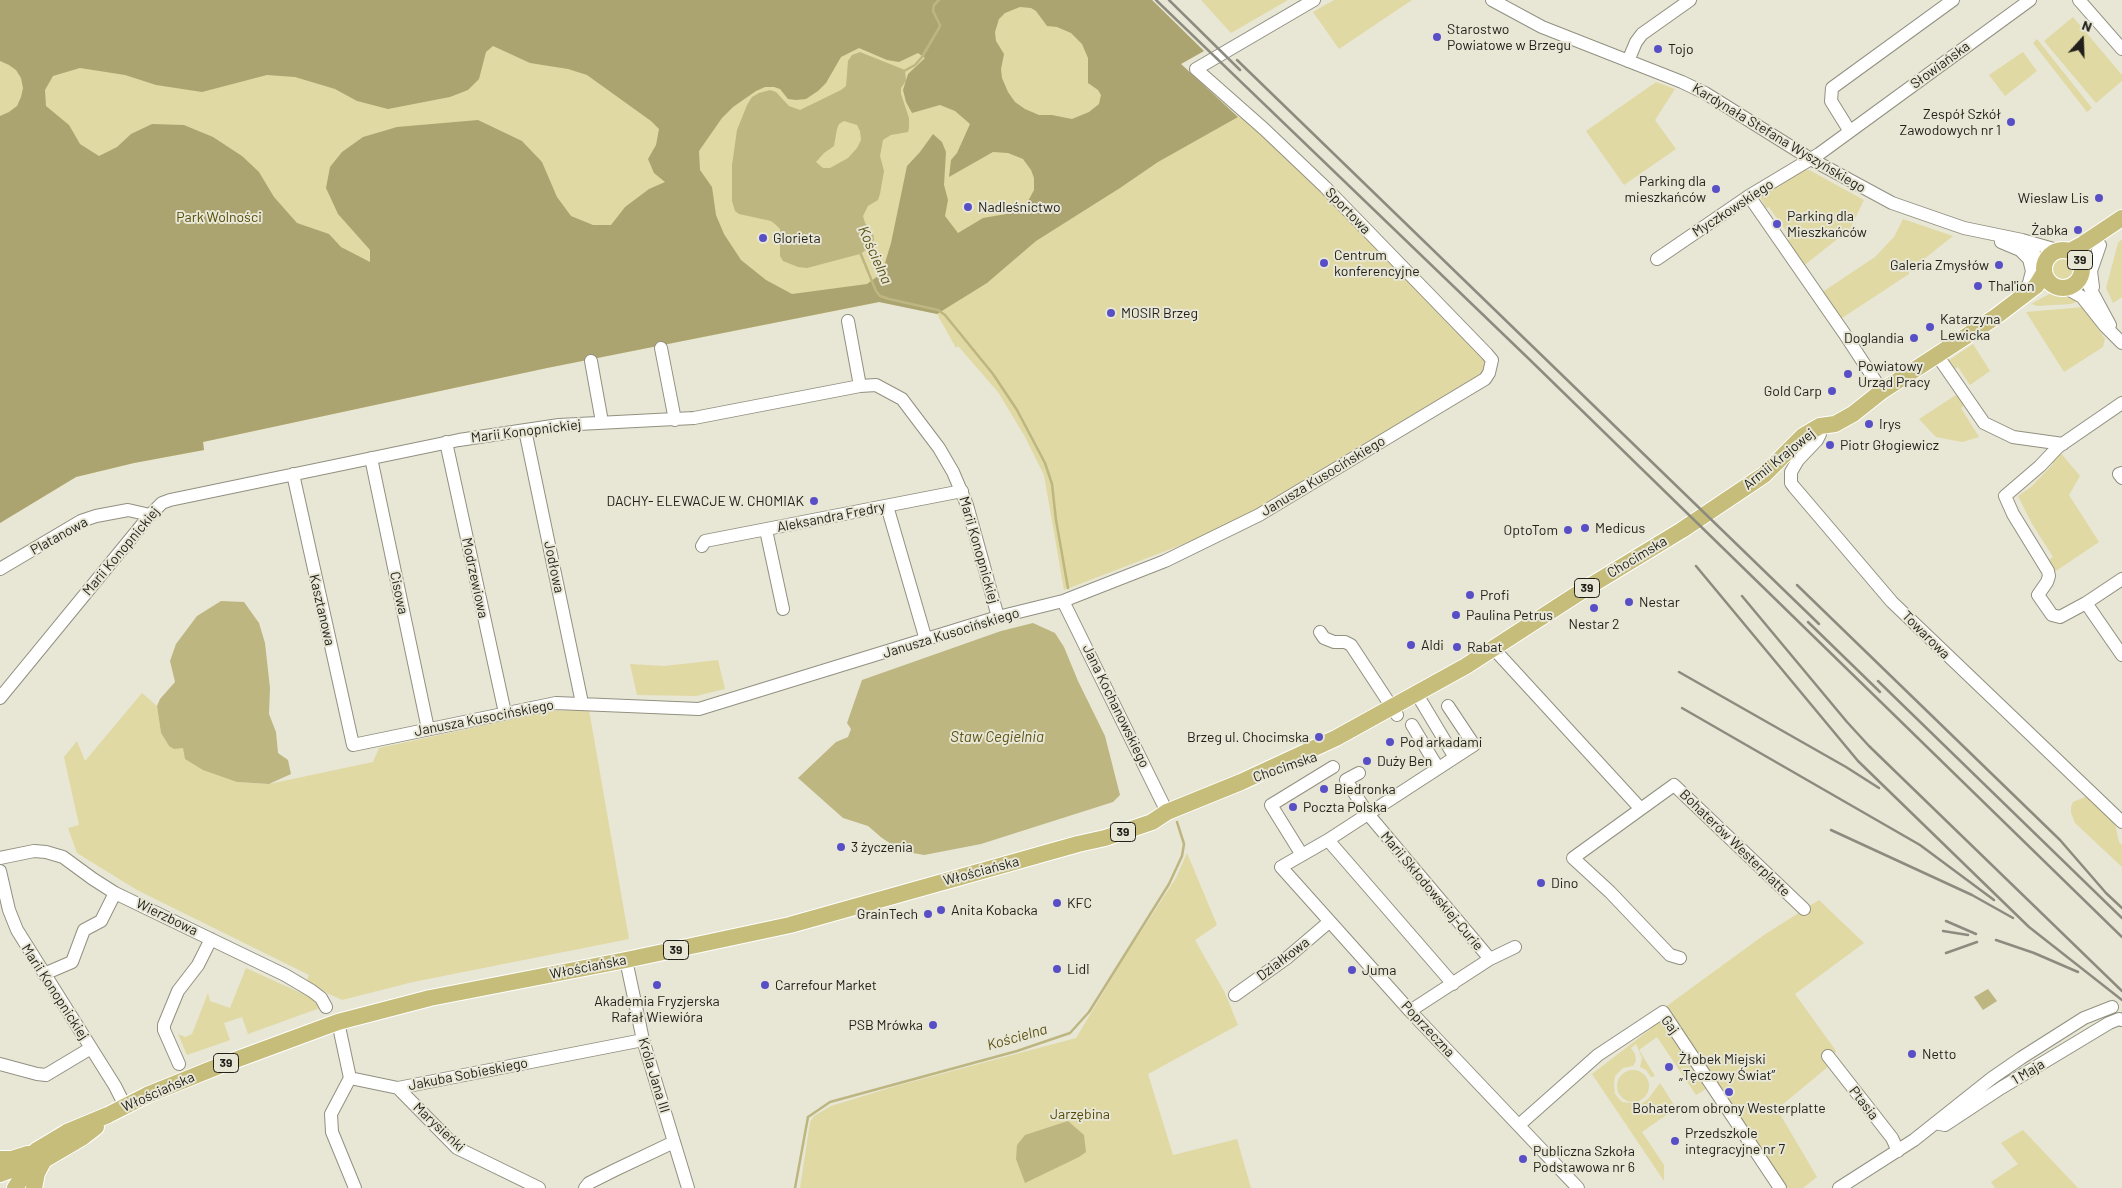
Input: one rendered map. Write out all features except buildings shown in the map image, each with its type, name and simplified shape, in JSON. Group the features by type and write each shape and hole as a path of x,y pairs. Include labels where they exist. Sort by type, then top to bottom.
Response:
{"main road":[{"name":"39","path":"2044,270 2048,256 2083,244 2122,218"},
{"name":"39","path":"2060,287 2078,281 2088,257 2122,224"},
{"name":"39","path":"2063,250 2078,257 2082,270"},
{"name":"Armii Krajowej","path":"1682,530 1764,475 1803,436 1820,426 1830,416 1863,397 1882,391 1994,318 2036,286 2044,270"},
{"path":"2044,270 2048,281 2060,287"},
{"name":"Armii Krajowej","path":"1994,318 2020,308 2060,287"},
{"name":"Chocimska","path":"1242,782 1268,775 1324,753 1395,711 1682,530"},
{"name":"Chocimska","path":"1395,711 1421,702 1466,666"},
{"name":"Włościańska","path":"0,1174 16,1168 41,1154 83,1137 108,1116 125,1106 219,1066 338,1022 430,998 626,960 790,925 1078,844 1104,832 1149,815 1166,812 1242,782"},
{"path":"0,1159 41,1154 34,1188"},
{"name":"Włościańska","path":"14,1188 41,1154"},
{"name":"39","path":"0,1174 9,1180 14,1188"}],"street":[{"name":"Sportowa","path":"1314,0 1196,69 1264,129 1325,187 1492,360"},
{"name":"Kardynała Stefana Wyszyńskiego","path":"1492,0 1542,26 1705,93 1809,158 1892,203 1934,219 1986,234 2063,250"},
{"path":"1628,61 1639,38 1690,0"},
{"path":"1849,130 1831,101 1832,88 1953,0"},
{"name":"Słowiańska","path":"1809,158 1819,154 1849,130 2030,0"},
{"path":"2078,0 2122,49"},
{"name":"Myczkowskiego","path":"1657,259 1749,196 1809,158"},
{"path":"1749,196 1882,391"},
{"name":"Kardynała Stefana Wyszyńskiego","path":"1986,234 2020,250 2030,251 2035,254 2044,270"},
{"path":"2096,297 2091,270 2100,245"},
{"path":"2020,250 2029,259 2032,272 2029,283 2020,297"},
{"path":"2082,270 2113,332 2122,343"},
{"path":"2060,287 2082,297 2105,326 2113,332"},
{"path":"848,321 860,386"},
{"path":"661,348 675,420"},
{"path":"1937,355 1984,423 2013,437 2063,444"},
{"name":"Janusza Kusocińskiego","path":"353,745 556,703 699,709 998,617 1063,601 1165,561 1259,515 1485,379 1489,373 1492,360"},
{"path":"591,361 602,422"},
{"name":"Marii Konopnickiej","path":"0,698 150,515 162,503 170,500 446,442 559,425 675,420 860,386 876,385 902,399 939,448 962,491 967,505 998,617"},
{"path":"2122,404 2063,444 2005,496 2013,514 2048,571 2049,576 2038,595 2052,615 2060,617 2086,603 2122,579"},
{"name":"Towarowa","path":"1820,426 1820,434 1817,440 1798,460 1791,472 1791,483 1794,487 1892,602 2122,822"},
{"name":"Jodłowa","path":"526,430 582,703"},
{"name":"Modrzewiowa","path":"446,442 505,713"},
{"name":"Cisowa","path":"371,458 428,729"},
{"path":"2122,473 2119,474 2122,478"},
{"name":"Kasztanowa","path":"294,474 353,745"},
{"name":"Aleksandra Fredry","path":"702,546 705,541 962,491"},
{"path":"887,506 926,640"},
{"name":"Platanowa","path":"0,569 81,521 128,510 150,515"},
{"path":"766,530 783,609"},
{"name":"Jana Kochanowskiego","path":"1063,601 1166,812"},
{"path":"2086,603 2120,649"},
{"path":"1320,632 1324,638 1352,645 1395,711"},
{"path":"1493,648 1640,808"},
{"path":"1421,702 1454,756"},
{"path":"1333,767 1271,805 1302,855 1368,814 1454,756 1461,754 1474,745 1448,706"},
{"path":"1412,726 1438,768"},
{"name":"Marii Skłodowskiej-Curie","path":"1359,773 1346,780 1368,814 1490,959"},
{"name":"Bohaterów Westerplatte","path":"1680,958 1670,954 1610,892 1573,858 1674,785 1804,909"},
{"path":"1328,840 1453,984"},
{"name":"Wierzbowa","path":"0,858 34,851 46,852 62,857 93,880 115,893 276,971 312,991 321,998 326,1007"},
{"name":"Poprzeczna","path":"1302,855 1281,867 1410,1011 1578,1188"},
{"name":"Marii Konopnickiej","path":"0,871 4,913 17,930 91,1048 125,1106"},
{"path":"44,974 72,962 84,930 101,921 115,893"},
{"name":"Działkowa","path":"1235,995 1288,957 1330,922"},
{"path":"179,1064 164,1030 164,1025 178,991 198,965 211,939"},
{"path":"1410,1011 1490,959 1515,947"},
{"name":"Króla Jana III","path":"626,960 642,1040 688,1188"},
{"name":"1 Maja","path":"1839,1188 1898,1151 1992,1078 2021,1058 2084,1018 2112,1007"},
{"name":"Gaj","path":"1519,1125 1598,1055 1663,1012 1780,1188"},
{"name":"1 Maja","path":"1935,1123 1945,1125 2001,1088 2109,1023 2119,1019 2122,1020"},
{"path":"338,1022 350,1078 331,1114 332,1132 355,1188"},
{"name":"Jakuba Sobieskiego","path":"350,1078 398,1088 642,1040"},
{"path":"0,1064 37,1074 46,1074 91,1048"},
{"name":"Ptasia","path":"1828,1056 1892,1138 1898,1151"},
{"name":"Marysieńki","path":"398,1088 457,1148 539,1188"},
{"path":"585,1188 589,1183 674,1142"}],"green space":[{"name":"Park Wolności","path":"0,0 1152,0 1204,51 1181,64 1238,117 1250,122 1492,360 1489,373 1259,515 1064,590 1044,475 1024,435 998,392 958,346 956,348 937,314 880,302 547,368 203,442 204,450 134,463 76,477 0,523"},
{"name":"Park Wolności","path":"0,0 1152,0 1204,51 1181,64 1238,117 1158,162 1036,241 987,283 937,314 879,302 547,368 203,442 204,450 134,463 76,477 0,523 0,116 17,106 23,88 21,78 16,70 0,61","holes":["1020,7 1031,8 1036,11 1047,26 1057,27 1071,33 1082,44 1088,58 1088,83 1098,90 1101,95 1099,104 1089,112 1072,119 1052,115 1039,115 1015,102 1008,92 1002,78 1001,69 1004,54 996,41 995,32 999,19 1005,13","493,46 530,63 568,69 587,75 651,121 659,129 656,145 648,159 654,173 665,182 649,189 625,207 611,225 593,225 571,216 557,197 542,162 522,141 478,120 397,127 363,137 342,152 330,167 326,188 338,214 370,250 370,262 341,247 329,234 297,223 274,197 259,172 242,156 213,137 184,125 152,124 131,134 117,147 99,156 80,144 69,125 46,106 45,90 53,76 80,68 125,75 156,85 202,92 267,75 295,77 335,89 357,101 388,109 450,97 468,90 479,79 486,52","859,48 887,60 899,62 918,53 925,58 908,74 903,90 906,102 912,113 940,105 955,111 970,124 957,153 951,160 949,177 993,152 1008,153 1023,159 1031,170 1034,178 1034,190 1027,203 1012,213 983,218 958,233 945,216 948,200 944,185 946,152 942,142 933,134 907,166 891,243 882,273 867,284 792,294 766,280 741,260 724,234 716,215 712,187 700,170 699,151 722,118 733,107 756,91 765,87 774,87 780,89 788,99 806,99 826,83 841,57"]},
{"path":"1201,0 1288,0 1231,33"},
{"path":"1334,0 1412,0 1339,49 1313,12"},
{"path":"2073,17 2122,75 2122,81 2096,103 2044,41"},
{"path":"2037,39 2092,108 2087,112 2033,43"},
{"path":"2023,52 2037,71 2005,96 1989,75"},
{"path":"1656,82 1675,89 1655,120 1676,149 1624,185 1586,131"},
{"path":"1805,169 1864,200 1850,229 1802,267 1786,242 1791,238 1769,207 1766,208 1760,197"},
{"path":"1903,219 1953,236 1909,271 1909,274 1839,320 1821,293 1875,257 1894,237"},
{"path":"2122,239 2122,297 2113,303 2106,288 2118,243"},
{"path":"2062,255 2072,259 2076,269 2072,279 2062,283 2052,279 2048,269 2052,259"},
{"path":"2051,293 2070,293 2081,300 2071,304 2038,306 2031,304"},
{"path":"2084,307 2105,339 2103,347 2064,372 2026,312"},
{"path":"1973,344 1990,371 1970,385 1958,367 1952,371 1945,363"},
{"path":"1959,393 1967,403 1961,408 1979,437 1962,442 1936,437 1919,419"},
{"path":"2059,451 2080,476 2069,495 2099,542 2050,575 2047,561 2053,557 2031,522 2018,496 2031,487 2053,464 2052,458"},
{"path":"718,660 725,689 696,696 637,695 630,664 664,666"},
{"path":"142,693 157,706 161,733 169,746 183,748 237,782 269,784 373,762 379,748 551,711 589,710 629,939 413,982 342,1000 306,983 309,975 137,890 77,853 68,828 79,825 64,757 77,741 85,761"},
{"path":"2085,797 2092,799 2114,819 2119,842 2122,845 2122,867 2075,823 2071,807 2073,802"},
{"name":"Jarzębina","path":"1187,853 1217,925 1195,940 1225,993 1238,1025 1148,1074 1173,1155 1237,1139 1251,1188 800,1188 810,1122 814,1116 831,1106 896,1086 1076,1038 1126,955 1176,878"},
{"path":"1819,900 1864,943 1795,994 1836,1051 1829,1066 1777,1109 1817,1177 1803,1188 1786,1188 1664,1008 1764,935"},
{"path":"246,968 314,999 320,1008 248,1034 242,1017 224,1023 230,1040 187,1055 178,1034 185,1037 192,1034 208,993 210,1001 230,1008"},
{"path":"1657,1019 1664,1020 1706,1089 1696,1095 1657,1037 1639,1050 1655,1076 1651,1077 1646,1070 1640,1067 1642,1058 1636,1044 1631,1048 1635,1054 1636,1061 1633,1066 1623,1068 1615,1076 1615,1094 1622,1102 1641,1104 1648,1099 1660,1083 1676,1108 1642,1132 1664,1165 1664,1181 1592,1074 1652,1028 1649,1023"},
{"path":"1633,1070 1645,1074 1649,1086 1645,1098 1633,1102 1621,1098 1617,1086 1621,1074"},
{"path":"2023,1130 2078,1188 1995,1188 1991,1182 2018,1164 2001,1143"}],"water":[{"path":"860,52 905,70 906,81 901,88 901,94 909,118 908,132 891,135 883,140 880,156 884,171 880,194 878,200 868,206 863,216 865,223 873,233 874,240 869,248 860,254 807,268 798,267 783,261 780,256 780,229 776,225 771,221 739,214 735,211 732,201 732,165 737,130 747,105 752,97 759,93 770,90 776,92 789,106 800,110 841,90 846,86 848,61 852,55","holes":["844,121 857,125 861,140 848,158 830,168 823,168 816,162 834,146 839,124"]},
{"path":"221,601 244,602 259,623 265,643 270,688 269,714 276,732 278,753 288,760 291,774 269,784 237,782 203,770 185,759 183,748 174,749 169,746 161,733 157,706 160,699 175,682 170,661 176,644 197,616"},
{"name":"Staw Cegielnia","path":"1033,623 1055,633 1064,647 1078,681 1105,736 1120,795 1113,802 981,844 924,855 902,851 868,826 843,818 798,778 836,742 848,737 851,729 847,723 862,680 1001,631"},
{"path":"1988,989 1997,1001 1983,1010 1974,997"},
{"path":"1068,1121 1084,1135 1086,1152 1025,1183 1016,1159 1017,1145 1025,1135"}],"waterway":[{"name":"Kościelna","path":"904,71 915,65 922,57 939,28 940,25 933,11 934,5 939,0"},
{"name":"Kościelna","path":"860,252 876,291 880,296 938,310 945,315 993,374 1017,410 1045,463 1052,484 1056,520 1068,588"},
{"name":"Kościelna","path":"795,1188 808,1117 830,1102 1017,1051 1070,1033 1089,1012 1169,884 1182,856 1184,844 1177,822"}],"railway":[{"path":"1156,0 1529,359 2122,937"},
{"path":"1169,0 1240,70"},
{"path":"1237,60 1819,624"},
{"path":"1696,566 1858,761 2029,927 2122,1000"},
{"path":"1797,585 2060,840 2106,893 2122,908"},
{"path":"1742,596 1869,746 2122,991"},
{"path":"1808,622 1880,692"},
{"path":"1679,672 1846,767 1879,788"},
{"path":"1878,681 2122,918"},
{"path":"1682,708 1920,845 1994,900"},
{"path":"1831,830 1972,895 2013,918"},
{"path":"1946,921 1976,934"},
{"path":"1943,931 1968,935"},
{"path":"1996,940 2034,953 2078,972"},
{"path":"1946,953 1977,942"}],"place":[{"name":"Starostwo Powiatowe w Brzegu","path":"1437,37"},
{"name":"Tojo","path":"1658,49"},
{"name":"Zespół Szkół Zawodowych nr 1","path":"2011,122"},
{"name":"Parking dla mieszkańców","path":"1716,189"},
{"name":"Wieslaw Lis","path":"2099,198"},
{"name":"Nadleśnictwo","path":"968,207"},
{"name":"Parking dla Mieszkańców","path":"1777,224"},
{"name":"Żabka","path":"2078,230"},
{"name":"Glorieta","path":"763,238"},
{"name":"Centrum konferencyjne","path":"1324,263"},
{"name":"Galeria Zmysłów","path":"1999,265"},
{"name":"Thal'ion","path":"1978,286"},
{"name":"MOSIR Brzeg","path":"1111,313"},
{"name":"Katarzyna Lewicka","path":"1930,327"},
{"name":"Doglandia","path":"1914,338"},
{"name":"Powiatowy Urząd Pracy","path":"1848,374"},
{"name":"Gold Carp","path":"1832,391"},
{"name":"Irys","path":"1869,424"},
{"name":"Piotr Głogiewicz","path":"1830,445"},
{"name":"DACHY- ELEWACJE W. CHOMIAK","path":"814,501"},
{"name":"Medicus","path":"1585,528"},
{"name":"OptoTom","path":"1568,530"},
{"name":"Profi","path":"1470,595"},
{"name":"Nestar","path":"1629,602"},
{"name":"Nestar 2","path":"1594,608"},
{"name":"Paulina Petrus","path":"1456,615"},
{"name":"Aldi","path":"1411,645"},
{"name":"Rabat","path":"1457,647"},
{"name":"Brzeg ul. Chocimska","path":"1319,737"},
{"name":"Pod arkadami","path":"1390,742"},
{"name":"Duży Ben","path":"1367,761"},
{"name":"Biedronka","path":"1324,789"},
{"name":"Poczta Polska","path":"1293,807"},
{"name":"3 życzenia","path":"841,847"},
{"name":"Dino","path":"1541,883"},
{"name":"KFC","path":"1057,903"},
{"name":"Anita Kobacka","path":"941,910"},
{"name":"GrainTech","path":"928,914"},
{"name":"Lidl","path":"1057,969"},
{"name":"Juma","path":"1352,970"},
{"name":"Akademia Fryzjerska Rafał Wiewióra","path":"657,985"},
{"name":"Carrefour Market","path":"765,985"},
{"name":"PSB Mrówka","path":"933,1025"},
{"name":"Netto","path":"1912,1054"},
{"name":"Żłobek Miejski „Tęczowy Świat”","path":"1669,1067"},
{"name":"Bohaterom obrony Westerplatte","path":"1729,1092"},
{"name":"Przedszkole integracyjne nr 7","path":"1675,1141"},
{"name":"Publiczna Szkoła Podstawowa nr 6","path":"1523,1159"}]}
